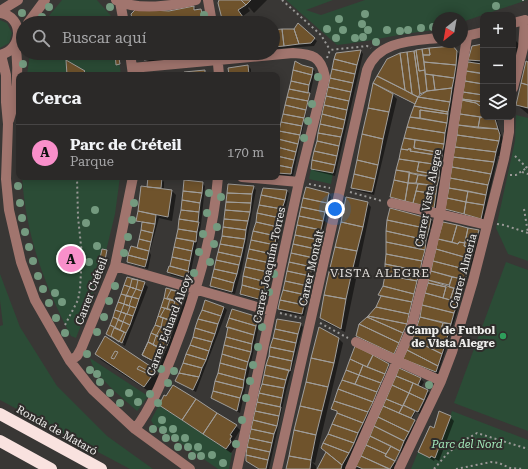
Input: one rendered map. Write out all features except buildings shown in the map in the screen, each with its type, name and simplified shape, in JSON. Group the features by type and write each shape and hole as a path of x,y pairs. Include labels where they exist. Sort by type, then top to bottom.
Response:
{"highway":[{"name":"Ronda de Mataró","path":"0,414 101,469"},
{"path":"0,442 51,469"}],"street":[{"path":"16,26 15,22 10,17 0,12 18,0"},
{"path":"33,16 45,0"},
{"path":"122,16 118,1 146,6 181,4 196,0"},
{"path":"208,0 211,16"},
{"path":"514,84 523,48 526,18 516,22"},
{"path":"468,36 480,33"},
{"name":"Carrer Montalt","path":"278,469 367,70 370,63 378,53 389,46 432,39"},
{"path":"16,41 8,52 0,55 6,76 8,124 7,194 16,243 35,300 70,361 92,389 135,429 190,469"},
{"name":"Carrer Vista Alegre","path":"350,469 411,329 440,214 463,48"},
{"name":"Carrer Joaquím Torres","path":"237,469 300,182 325,77 318,60 313,55 293,53 280,54"},
{"path":"16,72 17,60"},
{"path":"131,60 132,72 200,60"},
{"path":"217,60 219,72"},
{"path":"8,124 14,100 16,74"},
{"path":"0,106 8,124"},
{"name":"Carrer Almeria","path":"399,469 441,381 492,224 510,132 508,120"},
{"name":"Carrer Créteil","path":"70,361 77,356 82,349 115,266 132,180"},
{"name":"Carrer Eduard Alcoy","path":"135,429 143,419 166,371 196,289 210,233 218,180"},
{"path":"277,180 300,182"},
{"path":"392,203 492,224"},
{"path":"115,266 272,311"},
{"path":"356,342 441,381"}],"path":[{"path":"282,0 321,35 330,50"},
{"path":"338,49 367,46"},
{"path":"508,175 516,175 527,168 512,154"},
{"path":"522,172 528,174"},
{"path":"65,325 78,300 80,289 82,255 78,218 77,180"},
{"path":"300,182 334,189"},
{"path":"345,191 392,203"},
{"path":"507,226 528,233 524,209"},
{"path":"492,224 504,225"},
{"path":"272,311 304,319"},
{"path":"317,322 356,342"},
{"path":"434,469 447,454 461,442 478,433 528,449"},
{"path":"456,469 491,462 499,463 510,468 528,469"}],"green space":[{"path":"62,0 97,0 111,16 49,16"},
{"path":"286,0 333,0 306,10 321,15 365,0 527,0 492,12 480,12 480,16 468,20 468,12 432,12 432,30 337,45"},
{"path":"0,20 7,23 12,33 9,43 0,48"},
{"path":"29,60 119,60 121,72 27,72"},
{"path":"516,115 528,118 528,261 508,254 496,228 515,141"},
{"path":"311,169 333,173 331,184 309,179"},
{"path":"22,180 120,180 115,214 100,276 76,338 71,336 61,317 45,279 32,239 24,198"},
{"name":"Camp de Futbol de Vista Alegre","path":"506,262 528,270 528,431 454,403"},
{"path":"0,274 20,327 57,386 107,436 153,469 130,469 0,400 0,326 3,325 0,300"},
{"path":"90,358 148,396 137,411 103,379 92,365"},
{"path":"159,405 232,453 229,469 218,469 153,424 151,420"},
{"name":"Parc del Nord","path":"452,411 528,440 528,469 411,469 418,452 430,458 431,456 435,457"}],"place":[{"name":"Parc de Créteil","path":"71,259"},
{"name":"Camp de Futbol de Vista Alegre","path":"503,336"}],"district":[{"name":"VISTA ALEGRE","path":"380,273"}]}
